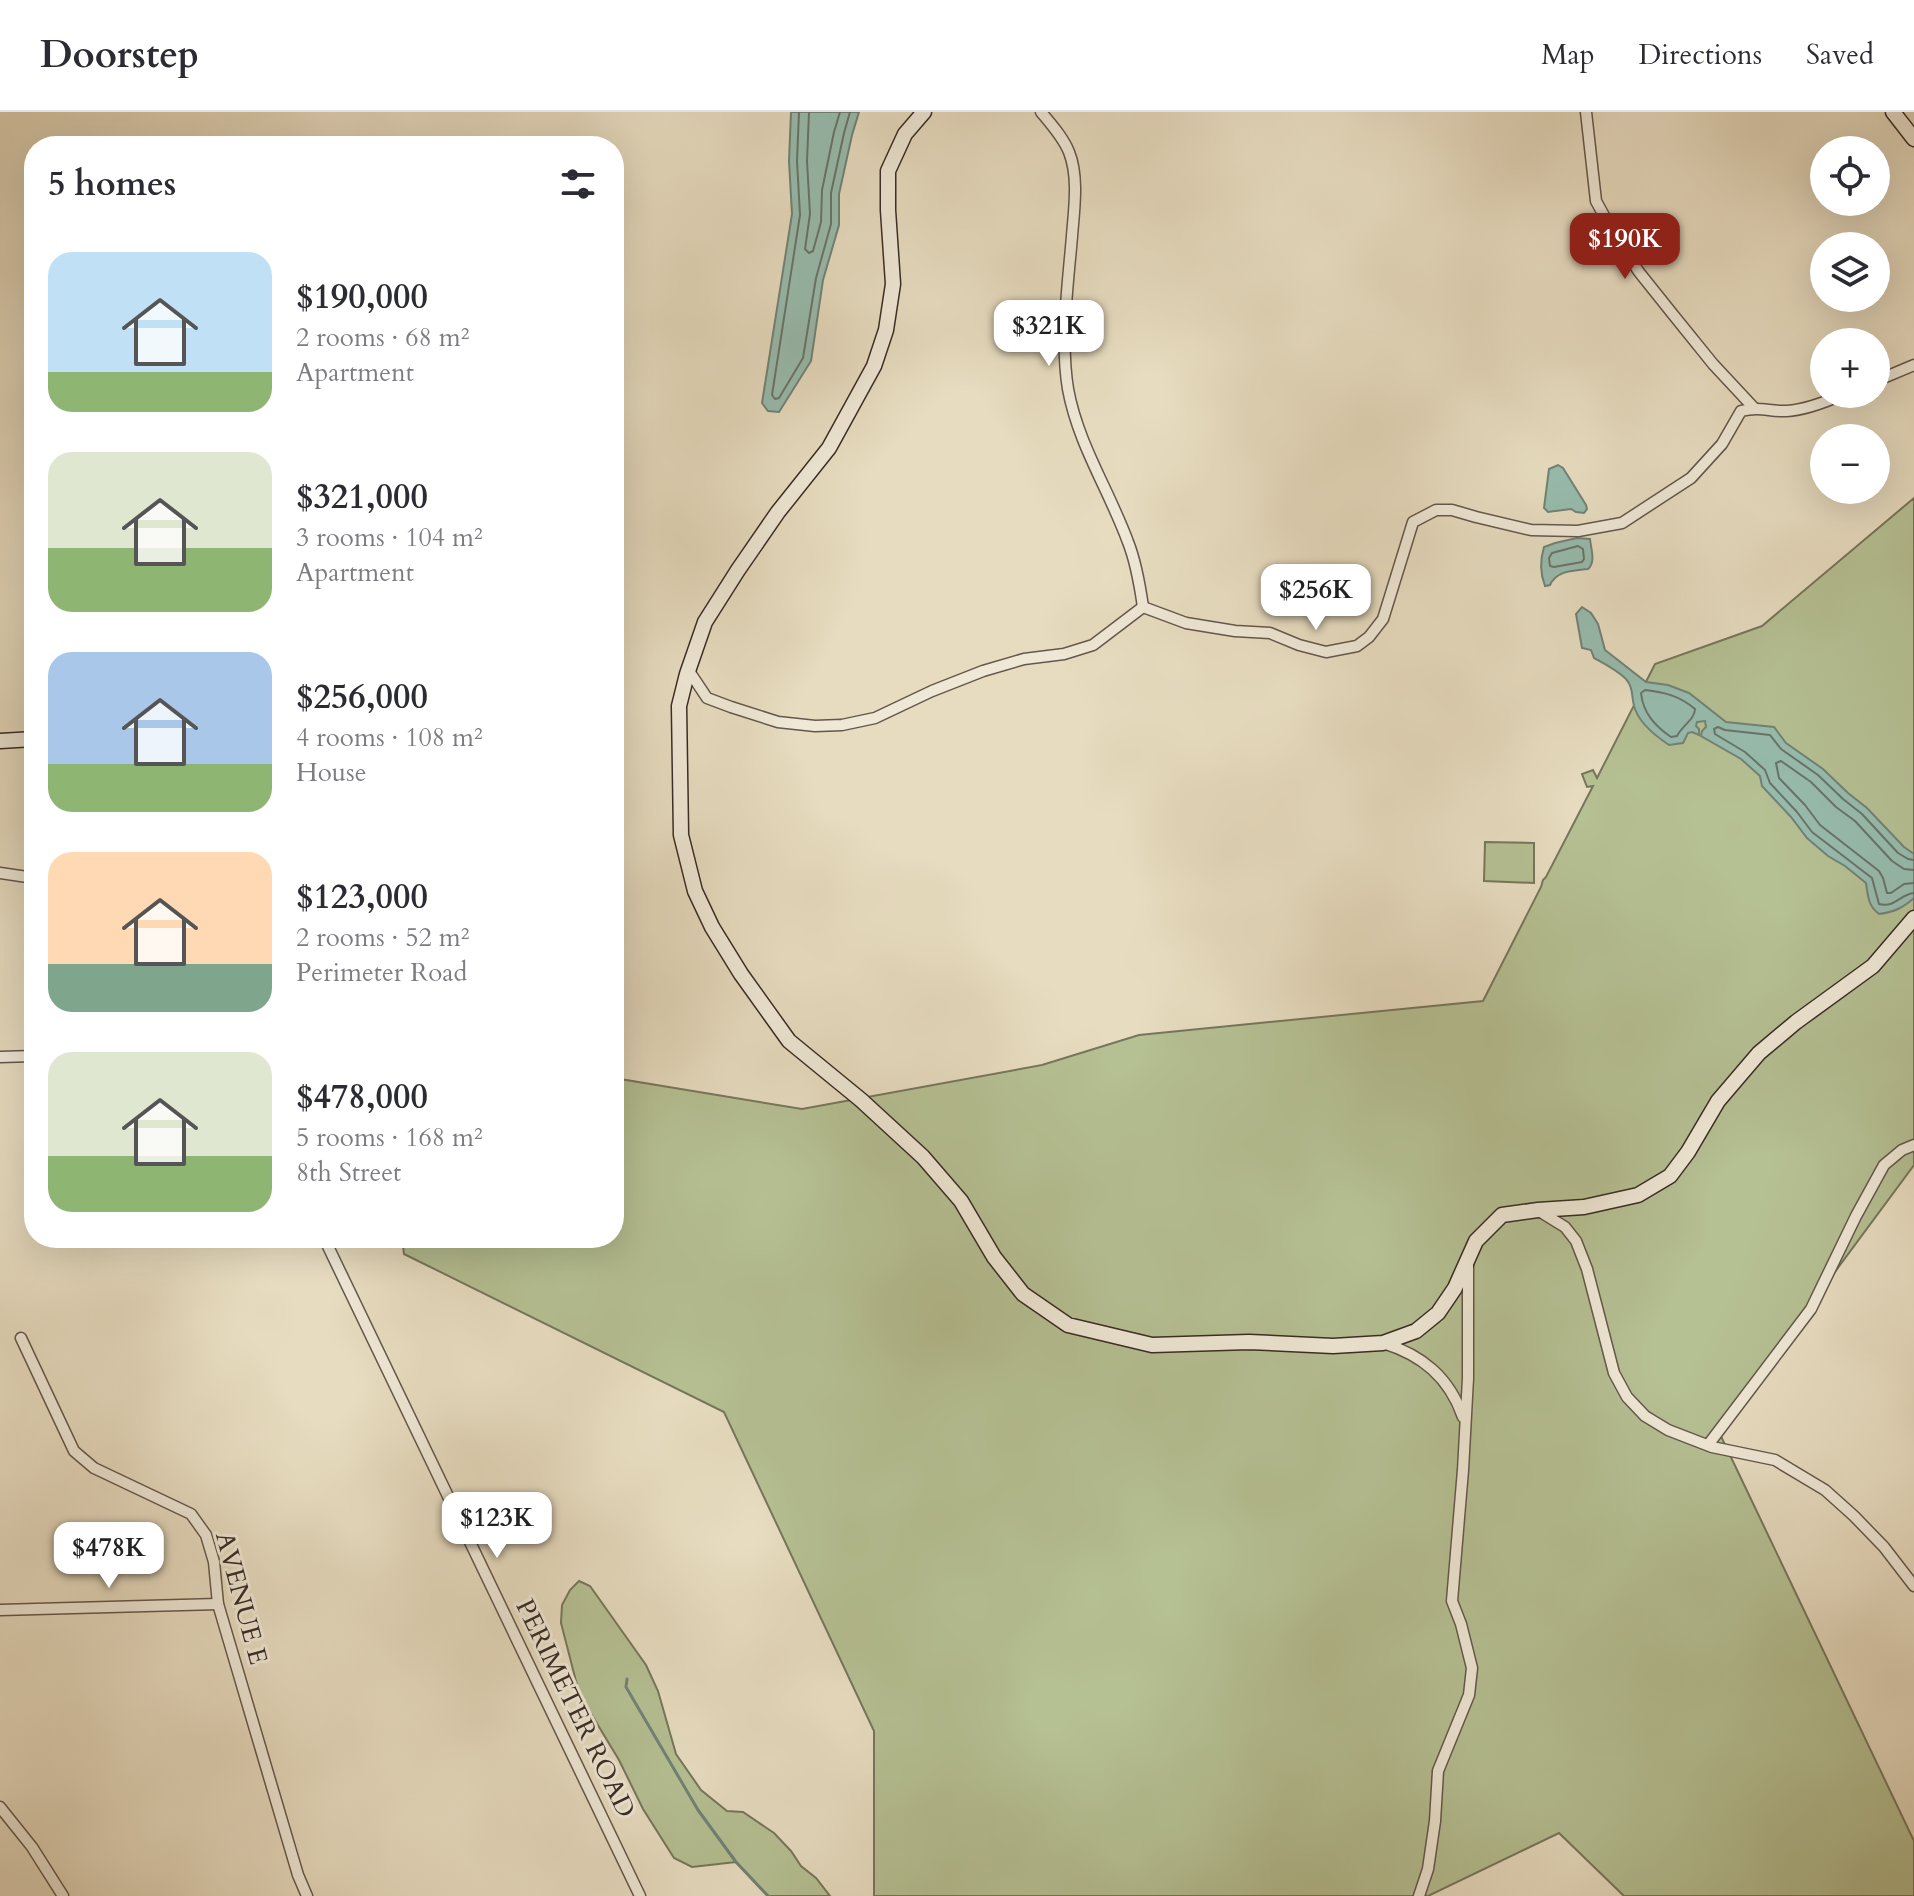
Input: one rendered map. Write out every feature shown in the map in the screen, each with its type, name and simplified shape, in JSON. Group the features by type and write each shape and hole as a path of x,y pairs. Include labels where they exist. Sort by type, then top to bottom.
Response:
{"street":[{"path":"924,112 905,134 888,171 893,284 886,330 874,366 829,448 778,512 705,622 679,706 681,835 695,891 712,927 789,1041 861,1100 923,1157 961,1201 994,1257 1023,1294 1068,1325 1152,1345 1249,1342 1333,1346 1383,1343 1416,1331 1438,1313 1455,1288 1476,1241 1502,1215 1584,1207 1638,1195 1670,1176 1718,1101 1759,1053 1873,966 1914,918"},
{"path":"1041,112 1070,153 1075,179 1066,308 1068,388 1088,454 1129,543 1143,607"},
{"path":"1586,112 1596,201 1615,236 1639,272 1713,364 1754,408"},
{"path":"1893,112 1914,139"},
{"path":"1890,375 1914,365"},
{"path":"1143,607 1186,623 1270,633 1326,652 1357,646 1369,637 1383,619 1413,522 1436,510 1452,510 1531,530 1578,531 1622,523 1691,478 1722,444 1741,411 1754,408 1787,411 1810,405"},
{"path":"689,671 707,698 731,707 778,722 842,725 875,718 932,691 996,667 1093,645 1143,607"},
{"path":"0,741 24,740"},
{"path":"0,873 24,877"},
{"path":"0,1057 24,1056"},
{"path":"1708,1445 1811,1309 1884,1165 1902,1150 1914,1145"},
{"path":"1538,1210 1565,1227 1576,1241 1587,1269 1614,1373 1627,1397 1645,1416 1668,1430 1708,1445 1775,1460 1825,1490 1884,1547 1914,1586"},
{"name":"PERIMETER ROAD","path":"329,1248 640,1896"},
{"path":"1419,1896 1430,1857 1438,1771 1469,1695 1472,1668 1452,1601 1468,1378 1468,1260"},
{"name":"AVENUE E","path":"21,1338 74,1451 94,1468 191,1514 206,1535 214,1562 218,1604 298,1875 307,1896"},
{"path":"1383,1343 1425,1362 1440,1376 1462,1412 1465,1424"},
{"path":"0,1610 218,1604"},
{"path":"0,1807 32,1847 63,1896"}],"shaded area":[{"path":"1914,498 1914,1165 1718,1430 1914,1841 1914,1896 1624,1896 1559,1833 1428,1896 874,1896 874,1731 724,1412 404,1254 403,1248 624,1248 624,1080 802,1109 1042,1065 1139,1035 1483,1001 1593,786 1587,787 1582,774 1593,770 1597,778 1655,664 1762,626"},
{"path":"1485,842 1534,843 1534,883 1484,881"},
{"path":"579,1581 590,1586 646,1665 658,1691 676,1754 701,1790 727,1811 743,1812 774,1833 830,1896 768,1896 736,1862 692,1867 674,1858 643,1809 578,1689 561,1623 562,1605"}],"water":[{"path":"791,112 859,112 839,194 839,225 823,280 811,361 779,412 768,411 762,403 792,214 789,161"},
{"path":"1558,465 1586,505 1584,513 1571,509 1548,512 1544,508 1549,469"},
{"path":"1577,538 1590,539 1592,563 1588,569 1561,574 1545,586 1541,566 1544,547"},
{"path":"1582,607 1591,613 1598,624 1605,650 1646,682 1668,685 1689,693 1726,722 1774,727 1786,743 1823,769 1914,854 1914,898 1889,912 1879,914 1875,911 1866,883 1807,838 1762,786 1760,776 1741,759 1701,736 1706,727 1705,721 1697,722 1699,735 1688,733 1683,743 1669,745 1654,734 1638,715 1626,679 1594,658 1591,650 1582,648 1576,614"}],"waterway":[{"path":"627,1679 626,1687 698,1810 736,1862 768,1896"}]}
